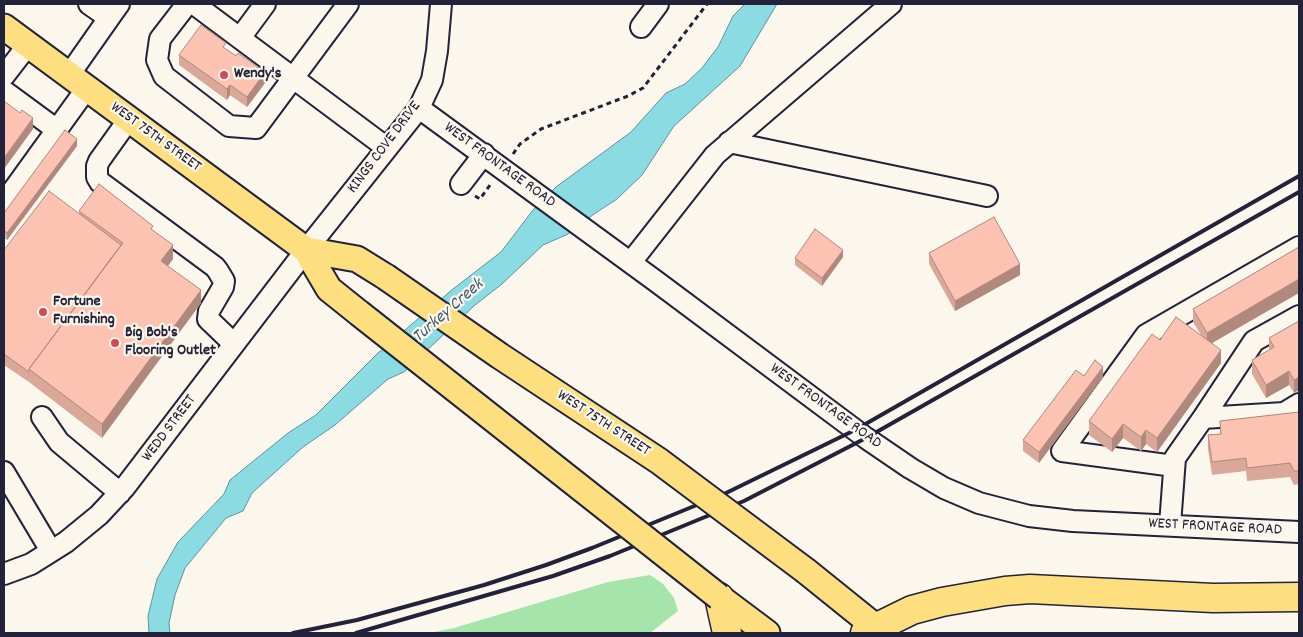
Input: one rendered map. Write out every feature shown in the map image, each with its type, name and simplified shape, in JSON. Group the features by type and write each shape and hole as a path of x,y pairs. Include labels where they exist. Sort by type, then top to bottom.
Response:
{"highway":[{"path":"874,632 912,610 942,602 1004,591 1030,589 1213,598 1299,597"},
{"path":"719,598 726,633"}],"main road":[{"name":"WEST 75TH STREET","path":"4,27 306,250 329,288 359,313 719,598 767,633"},
{"name":"WEST 75TH STREET","path":"306,250 357,259 386,277 500,356 659,461 806,571 874,632"}],"street":[{"path":"4,203 57,130 78,82 114,11 89,4"},
{"path":"187,4 160,40 157,60 164,76 229,126 256,128 348,4"},
{"path":"194,4 387,148"},
{"path":"240,38 265,4"},
{"name":"KINGS COVE DRIVE","path":"306,250 419,108 432,80 441,4"},
{"path":"641,27 658,4"},
{"path":"631,262 715,155 891,4"},
{"path":"4,76 28,45"},
{"path":"4,91 57,130"},
{"name":"WEST FRONTAGE ROAD","path":"419,108 522,181 866,438 910,468 944,488 979,503 1029,516 1299,532"},
{"path":"129,120 99,161 97,176 100,182 215,267 224,281 223,287 210,311 208,320 234,344"},
{"path":"729,142 986,196"},
{"path":"461,184 484,154"},
{"path":"1174,466 1062,451 1146,335 1299,247"},
{"name":"WEDD STREET","path":"4,574 31,564 66,542 100,515 120,493 306,250"},
{"path":"1170,525 1175,458 1254,342 1299,316"},
{"path":"1203,418 1284,412 1299,404"},
{"path":"42,417 59,442 120,493"},
{"path":"4,475 52,551"}],"path":[{"path":"461,184 480,199 520,144 541,130 628,96 643,88 707,4"}],"green space":[{"path":"650,575 663,584 674,598 678,611 650,633 430,633 454,628 608,582"}],"water":[{"name":"Turkey Creek","path":"745,4 777,4 740,66 674,126 642,175 617,199 568,234 543,245 502,284 475,305 404,372 388,379 335,425 303,447 252,493 243,511 226,518 185,568 175,595 169,623 170,633 149,633 148,616 157,579 178,542 224,494 230,480 288,433 316,415 378,353 453,289 501,252 533,210 556,187 631,132 666,93 685,84 702,68 718,47 733,16"}],"building":[{"name":"Wendy's","path":"201,25 226,43 223,47 236,56 238,53 265,72 247,97 230,85 227,89 179,55"},
{"path":"4,101 20,113 22,110 33,118 4,158"},
{"path":"65,130 77,139 7,233 4,230 4,213"},
{"name":"Big Bob's Flooring Outlet","path":"99,184 153,226 151,229 173,245 161,261 201,290 102,424 29,369 123,243 79,211"},
{"name":"Fortune Furnishing","path":"49,191 121,245 29,369 29,372 4,354 4,250"},
{"path":"994,217 1020,264 955,301 929,253"},
{"path":"815,229 843,250 822,278 795,258"},
{"path":"1299,247 1299,279 1207,333 1193,309"},
{"path":"1176,317 1221,350 1157,438 1146,430 1141,437 1123,424 1112,439 1089,421 1152,334 1160,340"},
{"path":"1299,321 1299,377 1294,380 1289,371 1266,385 1252,360 1274,347 1269,338"},
{"path":"1095,360 1103,367 1039,452 1023,440 1076,370 1084,376"},
{"path":"1299,412 1299,471 1294,471 1290,463 1247,468 1246,458 1212,462 1208,435 1221,434 1220,421"}],"railway":[{"path":"293,633 357,620 484,585 546,565 726,493 855,430 1299,176"},
{"path":"356,633 553,576 610,556 744,501 866,438 1299,192"}],"place":[{"name":"Wendy's","path":"224,75"},
{"name":"Fortune Furnishing","path":"43,312"},
{"name":"Big Bob's Flooring Outlet","path":"115,343"}]}
